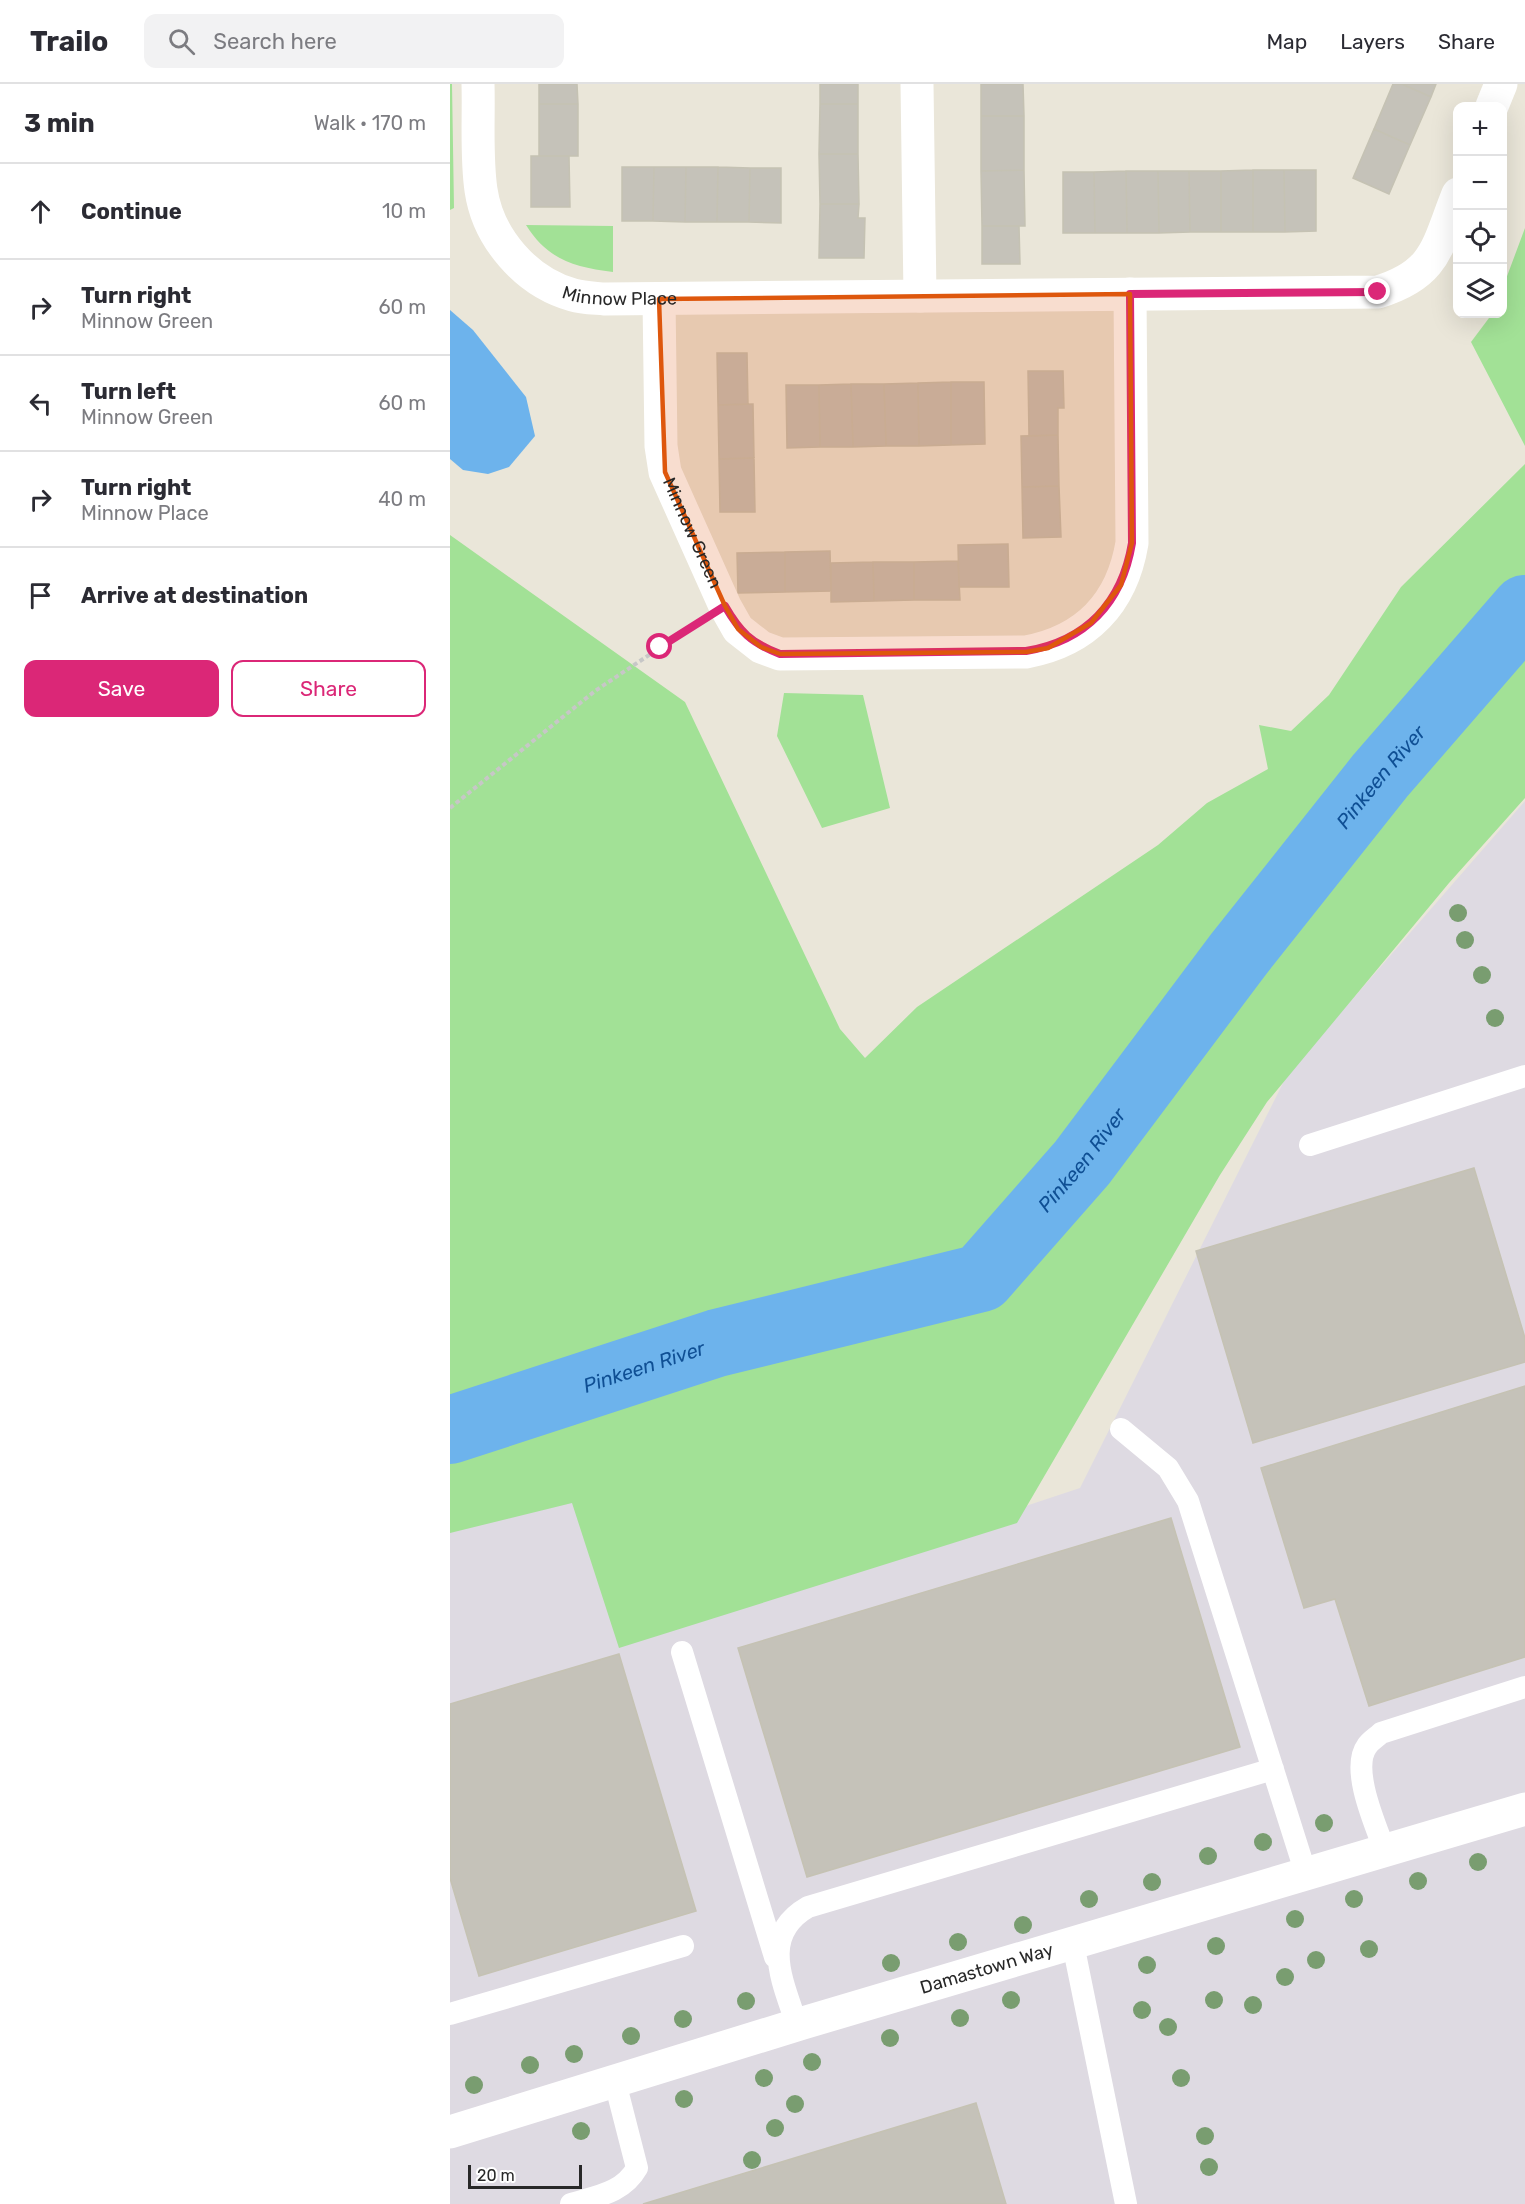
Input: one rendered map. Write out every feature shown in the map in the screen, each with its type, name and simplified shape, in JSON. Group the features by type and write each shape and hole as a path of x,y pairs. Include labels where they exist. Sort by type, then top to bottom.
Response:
{"street":[{"name":"Minnow Place","path":"478,84 481,190 489,222 510,255 539,281 573,296 605,299 658,299 1378,292 1417,275 1432,257 1453,206"},
{"path":"917,84 920,296"},
{"path":"1494,102 1501,84"},
{"name":"Minnow Green","path":"658,299 661,446 665,472 725,606 738,629 761,646 780,654 1026,651 1048,648 1091,623 1108,605 1121,585 1132,543 1130,294"},
{"name":"Damastown Way","path":"450,2132 796,2025 1525,1809"}],"lane":[{"path":"1310,1145 1525,1076"},
{"path":"1121,1429 1168,1468 1188,1501 1306,1874"},
{"path":"682,1652 796,2025"},
{"path":"1384,1851 1362,1782 1361,1763 1366,1747 1381,1733 1525,1687"},
{"path":"779,1970 781,1932 792,1916 808,1907 1273,1769"},
{"path":"1073,1944 1126,2204"},
{"path":"450,2014 683,1946"},
{"path":"571,2204 614,2191 630,2181 637,2168 615,2082"}],"path":[{"path":"450,808 595,691 725,606"}],"highlighted area":[{"path":"1130,294 1132,543 1121,585 1091,623 1048,648 1026,652 780,654 761,647 738,629 725,606 665,472 659,299"}],"shaded area":[{"path":"1525,801 1525,2204 450,2204 450,1492 576,1489 629,1638 1080,1488 1288,1073"}],"green space":[{"path":"450,84 452,84 454,208 450,210"},
{"path":"526,225 613,226 613,272 563,260 543,246"},
{"path":"1525,228 1525,446 1471,342 1489,318 1507,318 1507,276"},
{"path":"1525,464 1525,798 1449,883 1267,1102 1220,1175 1017,1523 619,1648 572,1503 450,1533 450,535 685,702 840,1029 865,1058 917,1007 1158,845 1207,803 1268,769 1259,725 1291,731 1329,695 1401,587"},
{"path":"784,693 863,695 890,808 822,828 777,736"}],"water":[{"path":"450,310 473,330 526,397 535,436 509,467 488,474 463,470 450,459"}],"building":[{"path":"539,84 577,84 578,104 539,104"},
{"path":"820,84 858,84 858,104 820,104"},
{"path":"981,84 1023,84 1024,116 981,116"},
{"path":"1393,84 1402,84 1431,97 1410,145 1374,129"},
{"path":"1402,84 1436,84 1431,97"},
{"path":"539,104 578,104 578,156 539,156"},
{"path":"820,104 858,104 858,154 819,154"},
{"path":"981,116 1024,116 1024,170 981,171"},
{"path":"1374,129 1410,145 1389,194 1353,178"},
{"path":"819,154 858,154 859,204 820,204"},
{"path":"531,156 569,156 570,207 531,207"},
{"path":"622,167 654,167 653,221 622,221"},
{"path":"654,167 686,167 685,222 653,221"},
{"path":"686,167 718,167 717,222 685,222"},
{"path":"718,167 750,168 749,222 717,222"},
{"path":"750,168 781,168 781,223 749,222"},
{"path":"1024,170 1025,226 982,226 981,171"},
{"path":"1253,170 1253,232 1221,232 1221,171"},
{"path":"1253,170 1284,170 1285,232 1253,232"},
{"path":"1284,170 1316,170 1316,231 1285,232"},
{"path":"1126,171 1127,233 1095,233 1094,172"},
{"path":"1126,171 1158,171 1159,233 1127,233"},
{"path":"1158,171 1189,171 1190,232 1159,233"},
{"path":"1189,171 1221,171 1221,232 1190,232"},
{"path":"1063,172 1094,172 1095,233 1063,233"},
{"path":"820,204 859,204 858,218 865,218 864,258 819,258"},
{"path":"982,226 1019,226 1020,264 982,264"},
{"path":"717,353 747,353 748,404 718,405"},
{"path":"1028,371 1063,371 1064,408 1058,408 1058,435 1029,436"},
{"path":"951,382 951,445 919,446 918,383"},
{"path":"951,382 984,382 985,444 951,445"},
{"path":"918,383 919,446 886,446 884,384"},
{"path":"851,384 853,447 820,447 819,385"},
{"path":"851,384 884,384 886,446 853,447"},
{"path":"786,385 819,385 820,447 787,448"},
{"path":"753,404 754,458 719,459 718,405"},
{"path":"1058,435 1059,486 1022,487 1021,436"},
{"path":"754,458 755,512 720,512 719,459"},
{"path":"1059,486 1061,537 1023,538 1022,487"},
{"path":"1008,544 1009,587 959,587 958,545"},
{"path":"830,551 831,591 785,592 785,552"},
{"path":"785,552 785,592 738,593 737,553"},
{"path":"958,561 960,600 914,600 914,562"},
{"path":"873,562 874,601 831,602 831,563"},
{"path":"873,562 914,562 914,600 874,601"},
{"path":"1474,1168 1525,1338 1525,1362 1253,1443 1196,1251"},
{"path":"1525,1386 1525,1657 1369,1706 1335,1599 1304,1608 1261,1468"},
{"path":"1171,1518 1240,1747 807,1877 738,1648"},
{"path":"619,1654 696,1911 479,1976 450,1878 450,1704"},
{"path":"976,2103 1006,2204 643,2204"}],"waterway":[{"name":"Pinkeen River","path":"450,1430 717,1343 981,1278 1082,1163 1238,955 1380,776 1525,609"}],"route":[{"path":"660,647 725,606 738,629 761,646 780,654 1026,651 1048,648 1069,638 1091,623 1108,605 1121,585 1132,543 1130,294 1378,292"}]}
